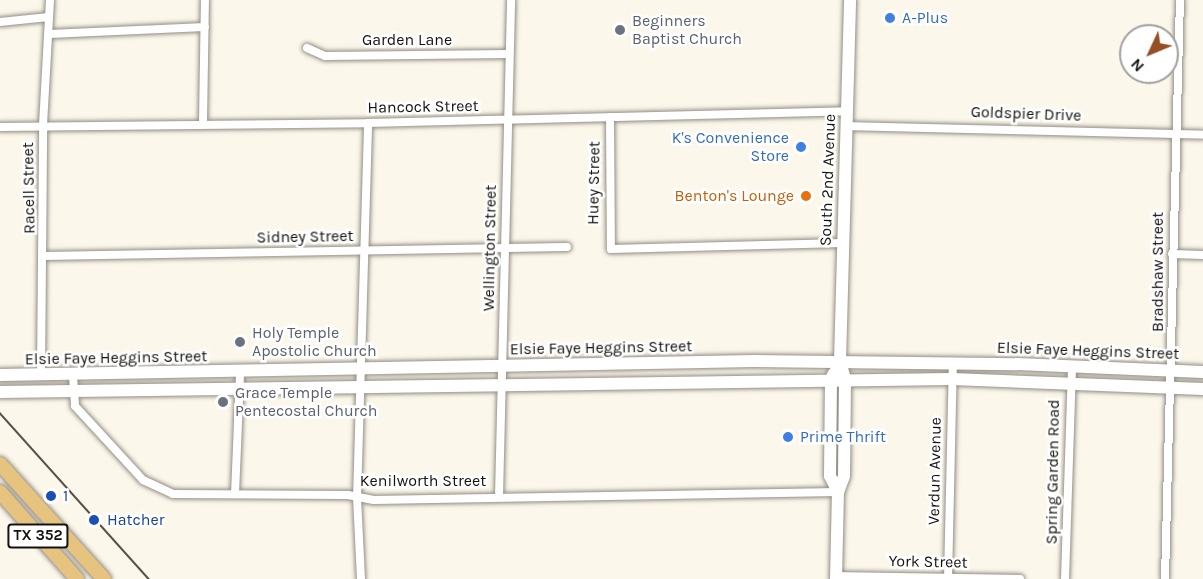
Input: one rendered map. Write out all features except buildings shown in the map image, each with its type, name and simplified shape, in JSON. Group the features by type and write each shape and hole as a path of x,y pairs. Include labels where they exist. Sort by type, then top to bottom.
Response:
{"main road":[{"name":"South 2nd Avenue","path":"836,578 838,492 844,476 845,379 840,361 850,0"},
{"name":"Elsie Faye Heggins Street","path":"0,375 240,373 361,368 754,361 953,363 1203,372"},
{"path":"754,361 756,380"},
{"name":"South 2nd Avenue","path":"838,492 830,476 831,379 840,361"},
{"name":"Elsie Faye Heggins Street","path":"0,392 831,379 1070,381 1203,389"},
{"name":"TX 352","path":"0,464 104,579"},
{"name":"TX 352","path":"0,492 77,579"}],"street":[{"name":"Racell Street","path":"41,375 45,256 43,125 50,0"},
{"path":"203,123 205,0"},
{"name":"Wellington Street","path":"499,496 504,366 504,248 511,0"},
{"name":"Bradshaw Street","path":"1165,579 1173,371 1174,134 1180,0"},
{"path":"0,22 49,17"},
{"path":"49,34 205,27"},
{"name":"Garden Lane","path":"307,48 325,56 509,54"},
{"name":"Hancock Street","path":"0,127 368,123 848,111"},
{"name":"Huey Street","path":"610,117 610,249 842,243"},
{"path":"361,579 357,498 368,123"},
{"name":"Goldspier Drive","path":"847,126 1203,135"},
{"name":"Sidney Street","path":"45,256 567,247"},
{"path":"1172,254 1203,255"},
{"name":"Verdun Avenue","path":"948,578 953,363"},
{"name":"Spring Garden Road","path":"1065,579 1071,366"},
{"path":"236,494 240,373"},
{"name":"Kenilworth Street","path":"73,376 75,406 152,487 173,494 348,495 357,498 838,492"},
{"name":"York Street","path":"836,578 1020,579"}],"tram line":[{"path":"0,413 149,579"}],"place":[{"name":"A-Plus","path":"890,18"},
{"name":"Beginners Baptist Church","path":"620,30"},
{"name":"K's Convenience Store","path":"801,147"},
{"name":"Benton's Lounge","path":"806,196"},
{"name":"Holy Temple Apostolic Church","path":"240,342"},
{"name":"Grace Temple Pentecostal Church","path":"223,402"},
{"name":"Prime Thrift","path":"788,437"},
{"name":"1","path":"51,496"},
{"name":"Hatcher","path":"94,520"}]}
